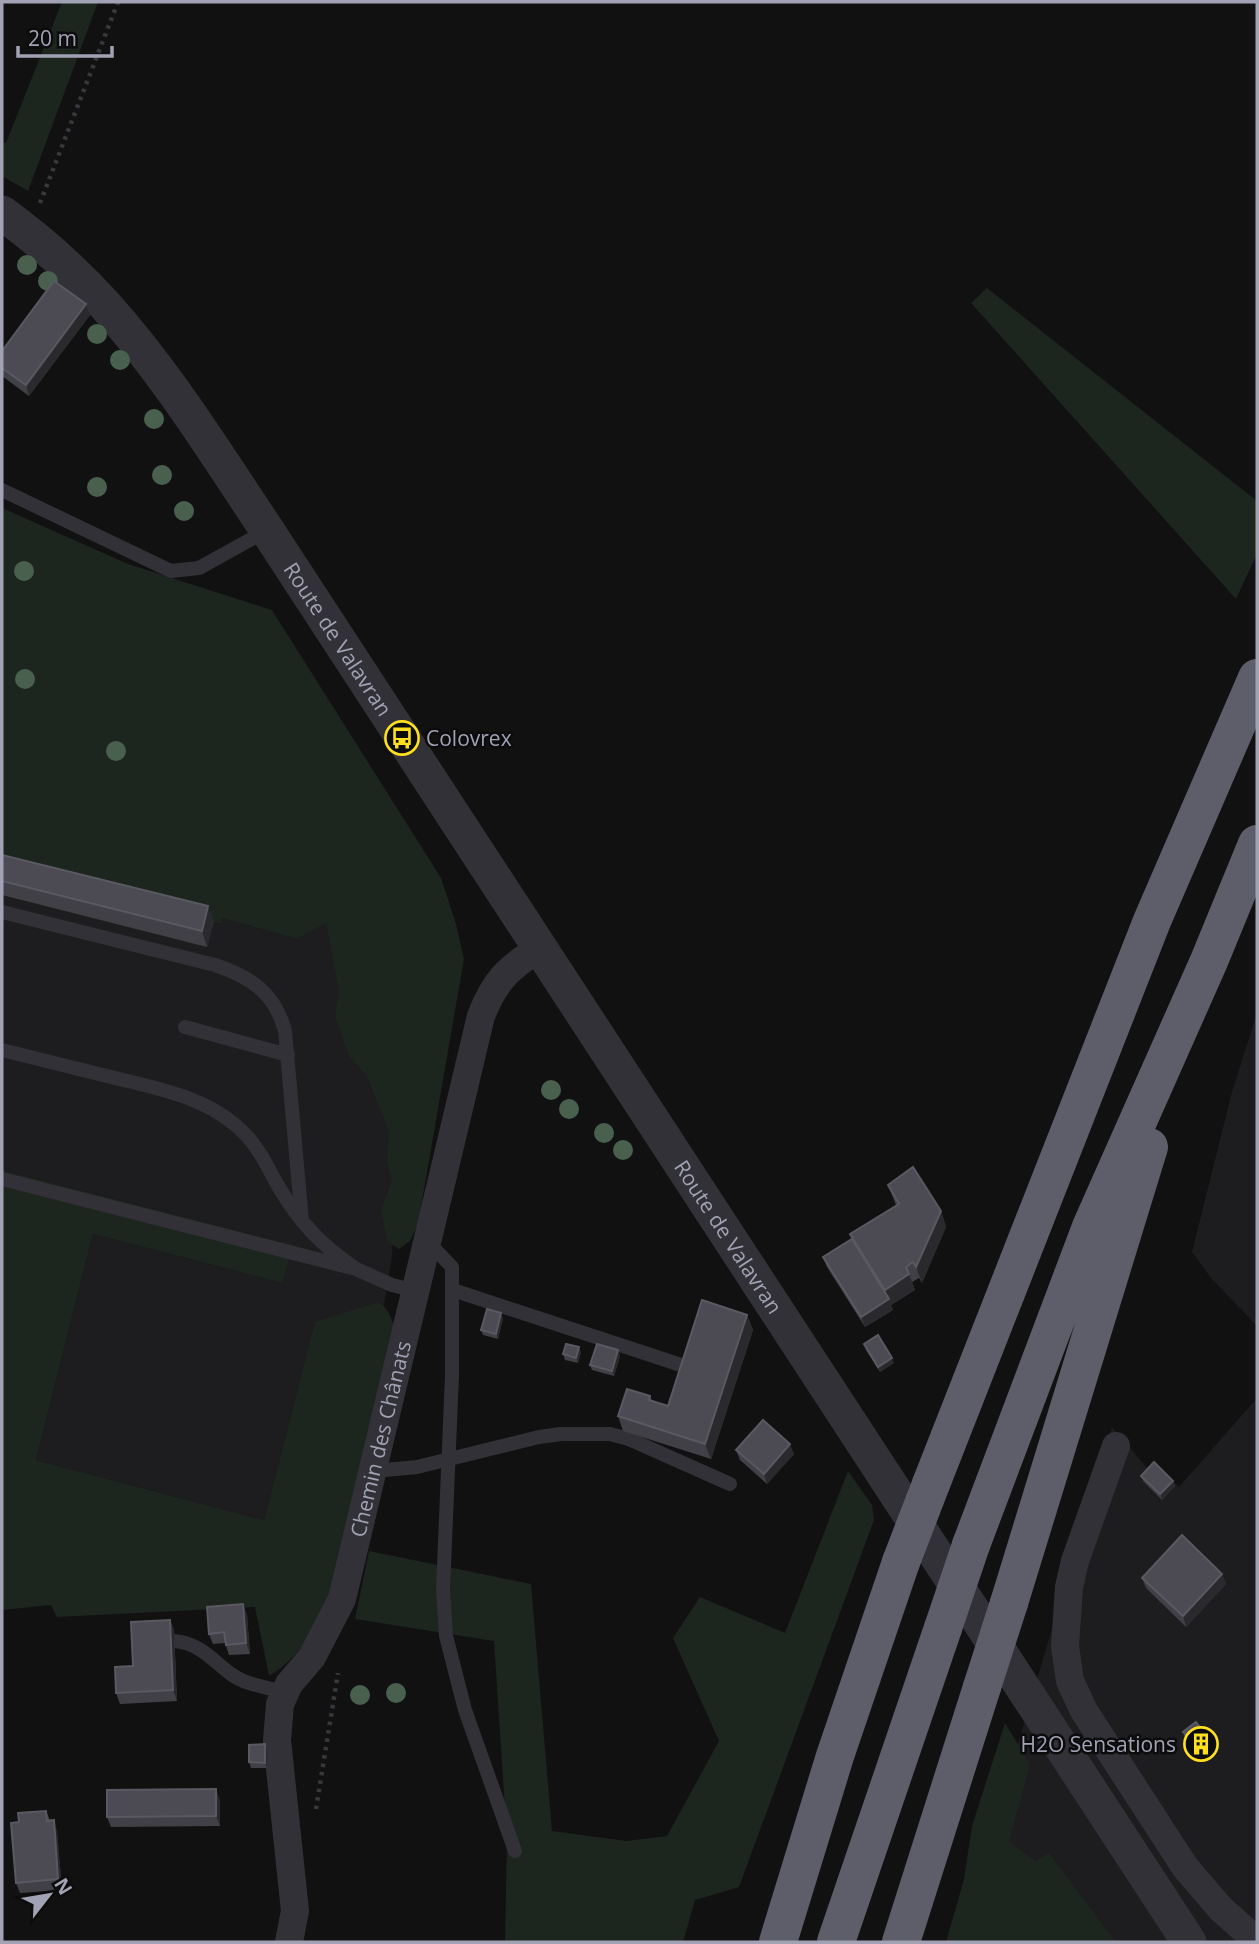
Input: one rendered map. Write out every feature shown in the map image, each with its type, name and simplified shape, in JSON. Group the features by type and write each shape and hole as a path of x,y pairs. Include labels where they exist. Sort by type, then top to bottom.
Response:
{"highway":[{"path":"778,1942 835,1756 901,1562 1157,909 1257,678"},
{"path":"835,1942 971,1545 1091,1227 1209,961 1257,844"},
{"path":"901,1942 1209,961"},
{"path":"763,1942 835,1756"}],"street":[{"name":"Route de Valavran","path":"15,223 94,294 133,338 181,403 267,530 1189,1942"},
{"name":"Chemin des Chânats","path":"288,1942 295,1911 277,1740 284,1692 312,1657 342,1599 484,1007 496,982 539,948"},
{"path":"1116,1446 1074,1561 1069,1587 1065,1646 1070,1681 1084,1711 1185,1867 1222,1909 1257,1941"}],"lane":[{"path":"2,489 171,570 199,569 267,530"},
{"path":"2,912 237,972 259,986 274,1003 285,1031 302,1221"},
{"path":"185,1027 288,1055"},
{"path":"2,1050 185,1096 219,1112 256,1146 277,1184 324,1247 356,1269"},
{"path":"2,1180 356,1269 392,1285 416,1291"},
{"path":"428,1242 453,1267 443,1590 446,1636 465,1710 515,1852"},
{"path":"453,1290 687,1367"},
{"path":"374,1471 417,1467 539,1437 610,1434 629,1439 730,1484"},
{"path":"174,1641 187,1642 202,1650 244,1681 284,1692"}],"path":[{"path":"15,223 118,2"},
{"path":"314,1821 339,1670"}],"shaded area":[{"path":"62,2 98,2 28,191 2,176 2,142 6,143"},
{"path":"987,288 1257,501 1257,554 1236,599 971,303"},
{"path":"2,508 128,564 272,610 441,878 464,959 418,1224 410,1241 399,1249 388,1242 381,1211 392,1181 387,1162 389,1132 367,1076 349,1056 335,1015 339,991 326,923 297,939 222,918 221,924 2,869"},
{"path":"2,869 220,924 222,918 297,939 359,903 409,965 392,1256 384,1305 378,1302 315,1323 264,1520 36,1460 93,1234 282,1283 285,1243 2,1170"},
{"path":"1257,1013 1257,1326 1211,1278 1192,1252 1232,1092"},
{"path":"2,1170 293,1245 282,1283 93,1234 36,1460 264,1520 315,1322 378,1302 388,1312 394,1325 331,1598 298,1651 269,1676 255,1607 57,1617 51,1605 2,1610"},
{"path":"1257,1398 1257,1942 959,1942 1112,1427 1149,1470 1154,1464 1179,1487"},
{"path":"848,1471 872,1505 874,1520 739,1887 695,1900 683,1942 505,1942 507,1839 494,1641 355,1619 369,1551 531,1584 552,1831 626,1841 667,1836 719,1741 673,1638 700,1597 785,1633"},
{"path":"1005,1723 1030,1764 1009,1842 1035,1861 1049,1853 1116,1942 946,1942 964,1879 972,1826"}],"building":[{"path":"54,281 86,304 26,385 2,368 2,351"},
{"path":"2,855 208,906 202,931 2,881"},
{"path":"913,1167 941,1211 916,1267 913,1262 906,1267 909,1274 885,1290 850,1234 899,1204 888,1185"},
{"path":"852,1239 889,1299 861,1317 823,1257"},
{"path":"702,1300 747,1315 705,1444 618,1416 627,1389 650,1396 649,1400 668,1406"},
{"path":"487,1309 501,1313 496,1334 481,1330"},
{"path":"878,1335 892,1358 878,1367 864,1344"},
{"path":"566,1344 579,1347 576,1358 563,1354"},
{"path":"597,1344 618,1350 612,1371 590,1365"},
{"path":"763,1420 790,1444 764,1474 736,1450"},
{"path":"1154,1462 1173,1481 1160,1494 1141,1476"},
{"path":"1182,1535 1222,1574 1183,1616 1142,1578"},
{"path":"243,1604 246,1643 226,1645 224,1632 209,1634 207,1607"},
{"path":"170,1620 173,1690 116,1693 115,1667 133,1666 131,1622"},
{"name":"H2O Sensations","path":"1196,1722 1214,1745 1202,1755 1183,1732"},
{"path":"265,1744 265,1763 249,1762 249,1745"},
{"path":"216,1789 216,1816 107,1817 107,1790"},
{"path":"46,1811 47,1821 54,1820 58,1879 16,1883 11,1823 19,1822 18,1813"}],"place":[{"name":"Colovrex","path":"402,738"},
{"name":"H2O Sensations","path":"1201,1744"}]}
